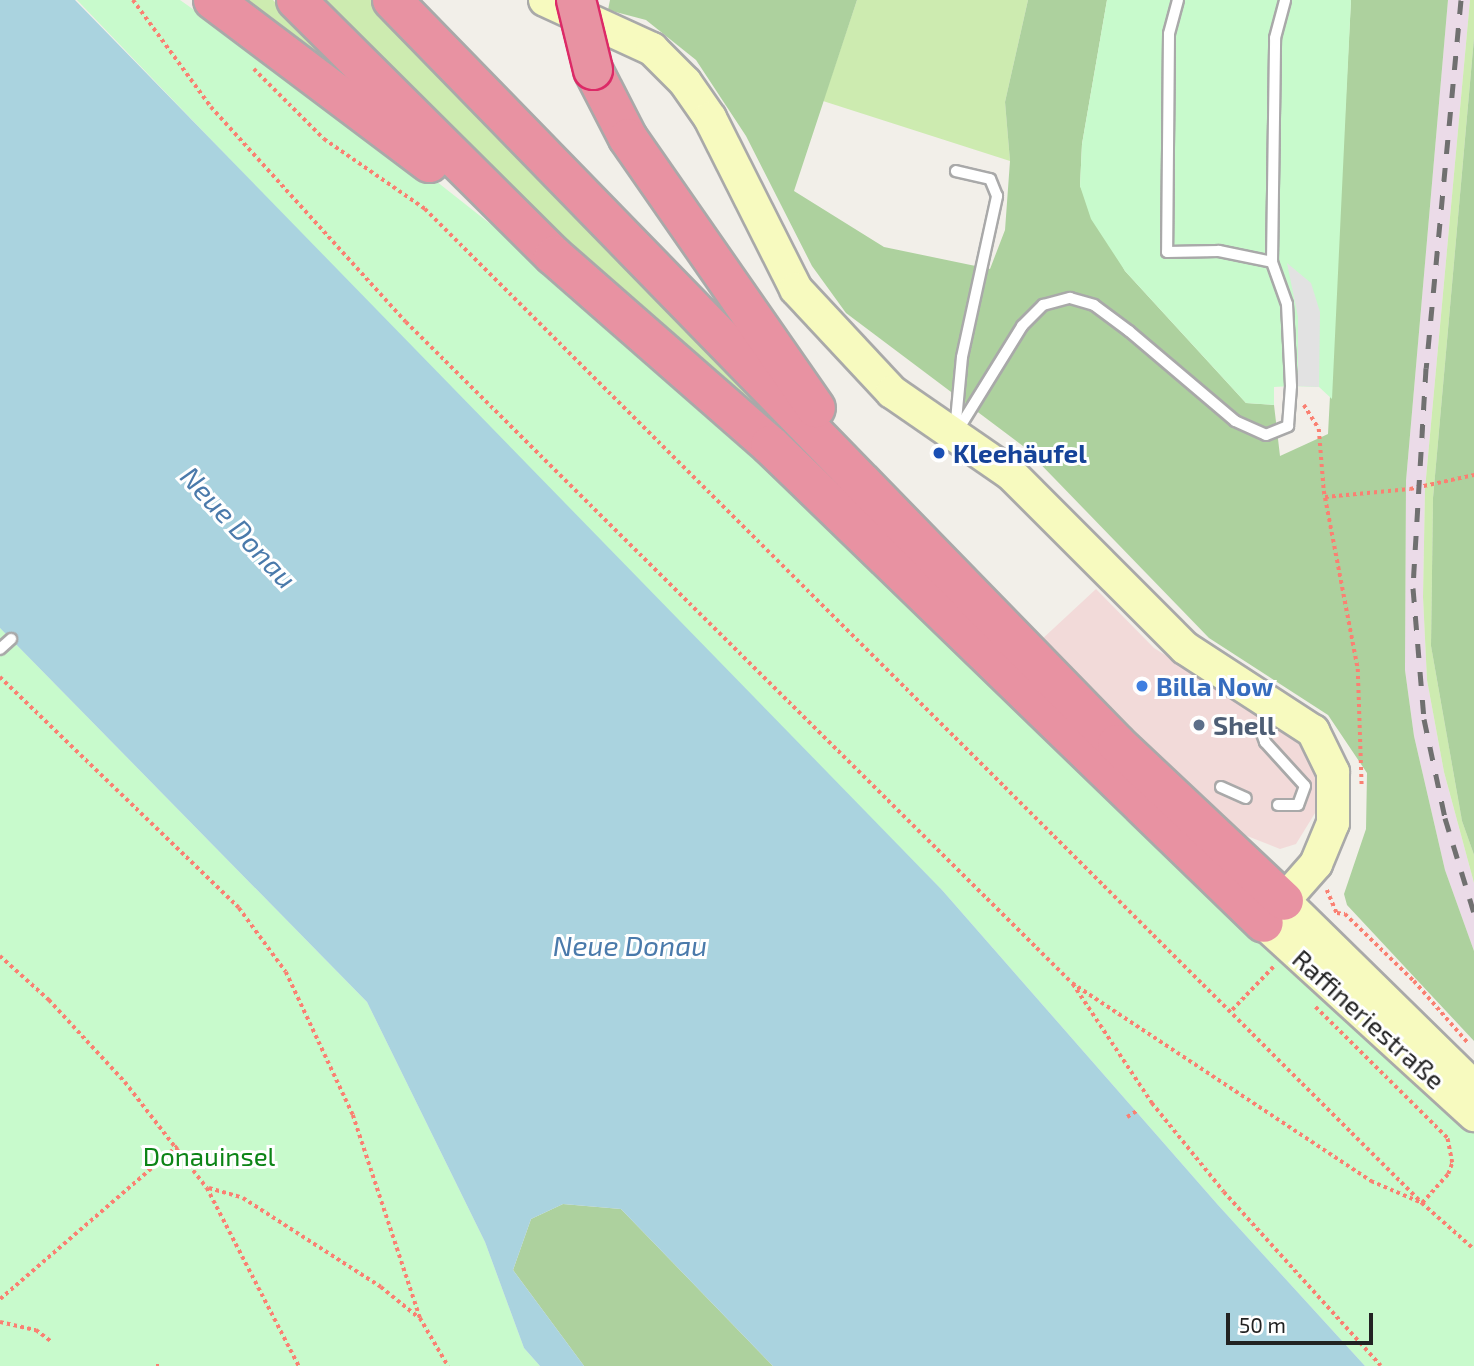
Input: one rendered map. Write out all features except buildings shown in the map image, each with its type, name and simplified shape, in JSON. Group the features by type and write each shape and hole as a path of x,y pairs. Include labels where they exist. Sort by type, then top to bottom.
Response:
{"highway":[{"path":"213,0 255,49 554,256"},
{"path":"296,0 554,256 770,445 1274,912"},
{"path":"391,0 1117,744 1274,912"},
{"path":"576,0 593,70 628,138 785,368 914,538"}],"street":[{"path":"545,0 652,49 685,82 709,118 796,289 892,392 1011,474 1185,648 1313,731 1333,772 1333,823 1316,864 1274,912"},
{"name":"Raffineriestraße","path":"1274,912 1474,1087"},
{"name":"Raffineriestraße","path":"1274,912 1474,1115"}],"lane":[{"path":"1178,0 1169,34 1167,252 1219,251 1272,262"},
{"path":"954,437 1022,326 1043,305 1070,298 1094,305 1129,331 1206,401 1252,430 1266,435 1288,426 1292,386 1287,304 1272,262 1275,37 1285,0"},
{"path":"954,437 962,357 997,196 990,179 956,171"},
{"path":"0,649 11,639"},
{"path":"1260,728 1265,742 1305,786 1298,804 1278,805"},
{"path":"1221,787 1246,798"}],"path":[{"path":"133,0 211,107 406,322 1072,983 1371,1181 1422,1203"},
{"path":"255,49 324,139 425,209 1232,1010 1422,1203 1474,1249"},
{"path":"1292,386 1319,429 1325,498 1359,669 1362,788"},
{"path":"1325,498 1410,489 1474,475"},
{"path":"0,677 239,908 286,972 353,1115 420,1318 448,1366"},
{"path":"1337,913 1345,914 1415,981 1474,1050"},
{"path":"0,956 49,1000 177,1146 207,1188 299,1366"},
{"path":"1232,1010 1276,964"},
{"path":"1072,983 1152,1103 1224,1192 1381,1366"},
{"path":"1127,1117 1139,1110"},
{"path":"0,1299 177,1146"},
{"path":"207,1188 243,1198 381,1286 420,1318"},
{"path":"0,1322 36,1330 52,1342"}],"shaded area":[{"path":"1448,0 1470,0 1425,489 1423,597 1427,680 1444,772 1474,883 1474,951 1445,870 1414,736 1405,670 1406,481"},
{"path":"1287,263 1311,283 1320,312 1319,387 1298,386 1298,317"},
{"name":"Shell","path":"1096,589 1154,648 1297,738 1305,748 1317,767 1320,805 1296,844 1280,849 1237,832 1040,641"}],"green space":[{"path":"77,0 180,0 422,170 575,291 680,381 1474,1125 1474,1366 1365,1366 1218,1205 942,890 513,454"},
{"path":"248,0 273,0 381,112 298,50"},
{"path":"318,0 375,0 997,645 477,167"},
{"path":"610,0 857,0 794,191 884,247 990,269 1005,230 1010,161 1005,102 1028,0 1107,0 1082,144 1080,186 1125,271 1246,403 1274,405 1280,456 1328,434 1351,0 1448,0 1406,481 1405,670 1414,736 1445,870 1474,951 1474,1041 1347,905 1344,894 1366,829 1367,773 1328,715 1209,638 1023,446 846,313 812,266 746,136 696,60 646,20 608,10"},
{"path":"857,0 1028,0 1005,102 1010,161 823,101"},
{"path":"1107,0 1351,0 1332,399 1319,387 1291,386 1274,387 1274,405 1246,403 1125,271 1091,219 1080,186 1082,144"},
{"path":"1470,0 1474,0 1474,38 1433,498 1431,646 1462,821 1474,855 1474,883 1444,772 1427,680 1423,597 1425,489"},
{"path":"1474,38 1474,855 1462,821 1431,646 1433,498"},
{"name":"Donauinsel","path":"0,628 367,1002 485,1242 524,1348 540,1366 0,1366"},
{"path":"563,1204 621,1209 773,1366 584,1366 513,1270 531,1219"}],"water":[{"name":"Neue Donau","path":"0,0 75,0 942,890 1218,1205 1365,1366 773,1366 621,1209 563,1204 531,1219 513,1270 584,1366 540,1366 524,1348 485,1242 367,1002 0,628"}],"railway":[{"path":"1461,0 1426,368 1413,588 1424,719 1445,818 1474,913"}],"place":[{"name":"Kleehäufel","path":"939,453"},
{"name":"Billa Now","path":"1142,686"},
{"name":"Shell","path":"1199,725"}]}
